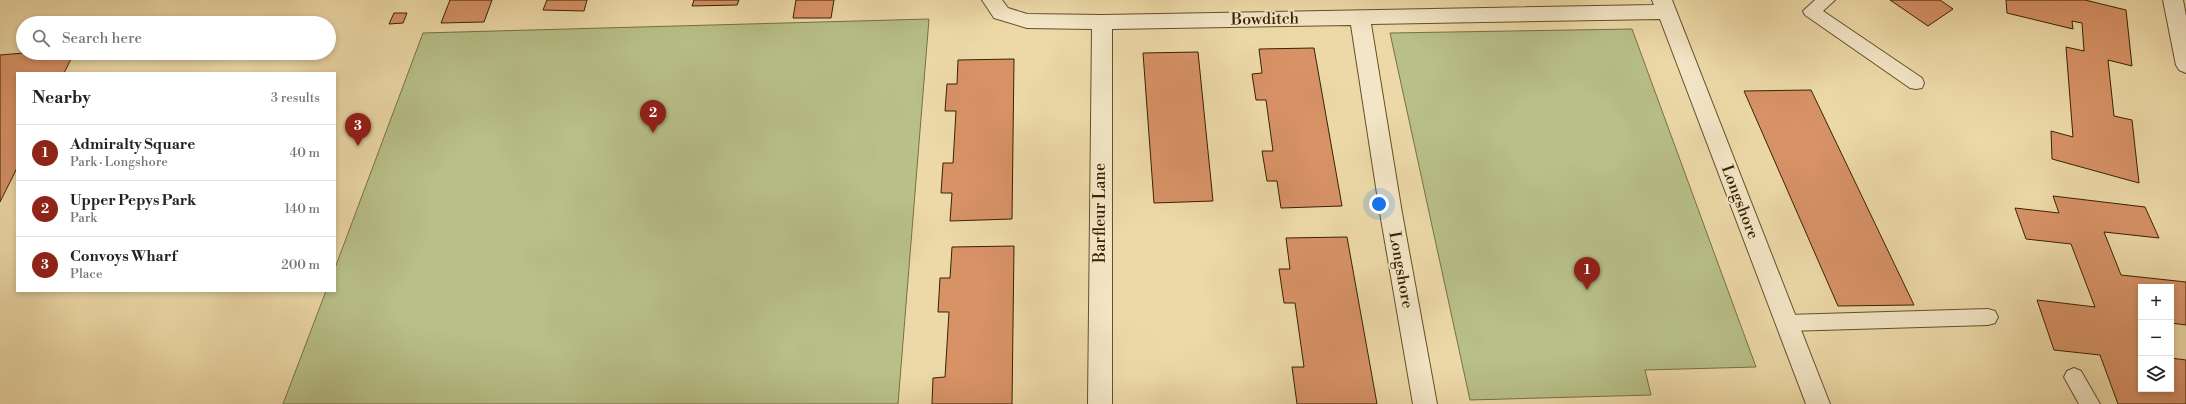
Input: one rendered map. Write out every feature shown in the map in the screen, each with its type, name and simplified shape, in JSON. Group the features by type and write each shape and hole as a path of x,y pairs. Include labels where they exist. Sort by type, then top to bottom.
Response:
{"street":[{"name":"Bowditch","path":"992,0 1001,13 1027,21 1102,22 1360,17 1664,6"},
{"path":"2173,0 2186,65"},
{"name":"Longshore","path":"1664,6 1818,404"},
{"name":"Longshore","path":"1360,17 1390,213 1425,404"},
{"name":"Barfleur Lane","path":"1100,404 1102,22"}],"lane":[{"path":"1827,0 1811,11 1916,83"},
{"path":"1787,323 1988,317"},
{"path":"2074,377 2090,404"}],"green space":[{"path":"929,19 898,404 283,404 326,292 336,292 336,265 423,33"},
{"path":"1632,29 1756,367 1645,370 1651,395 1470,400 1390,33"}],"building":[{"path":"450,0 492,0 484,22 441,23"},
{"path":"547,0 587,0 584,11 543,10"},
{"path":"694,0 739,0 737,5 692,6"},
{"path":"796,0 834,0 831,18 793,18"},
{"path":"1890,0 1940,0 1953,9 1928,26"},
{"path":"2006,0 2085,0 2126,10 2132,66 2108,60 2114,116 2132,120 2139,183 2052,159 2051,131 2073,137 2066,47 2084,51 2082,23 2072,21 2073,29 2007,13"},
{"path":"394,13 407,13 403,23 389,24"},
{"path":"1314,48 1342,206 1281,208 1277,181 1267,181 1262,151 1273,151 1266,100 1256,100 1252,74 1262,73 1259,49"},
{"path":"1198,52 1213,201 1154,203 1143,53"},
{"path":"16,54 16,60 70,60 64,72 16,72 16,170 0,202 0,55"},
{"path":"1014,59 1012,219 950,221 952,193 941,193 943,163 953,163 956,111 945,111 947,84 957,84 958,60"},
{"path":"1811,90 1914,305 1838,306 1744,91"},
{"path":"2053,196 2145,207 2159,238 2104,232 2121,275 2186,282 2186,325 2174,323 2174,284 2138,284 2138,392 2174,392 2174,358 2186,360 2186,404 2118,404 2100,355 2054,350 2037,300 2095,307 2071,244 2026,239 2015,208 2059,213"},
{"path":"1347,237 1377,404 1297,404 1292,367 1304,367 1295,303 1284,303 1279,269 1290,269 1286,238"},
{"path":"1014,246 1012,404 932,404 933,378 945,377 949,312 938,312 940,278 950,278 952,247"}],"place":[{"name":"Upper Pepys Park","path":"653,133"},
{"name":"Convoys Wharf","path":"358,146"},
{"name":"Admiralty Square","path":"1587,290"}]}
